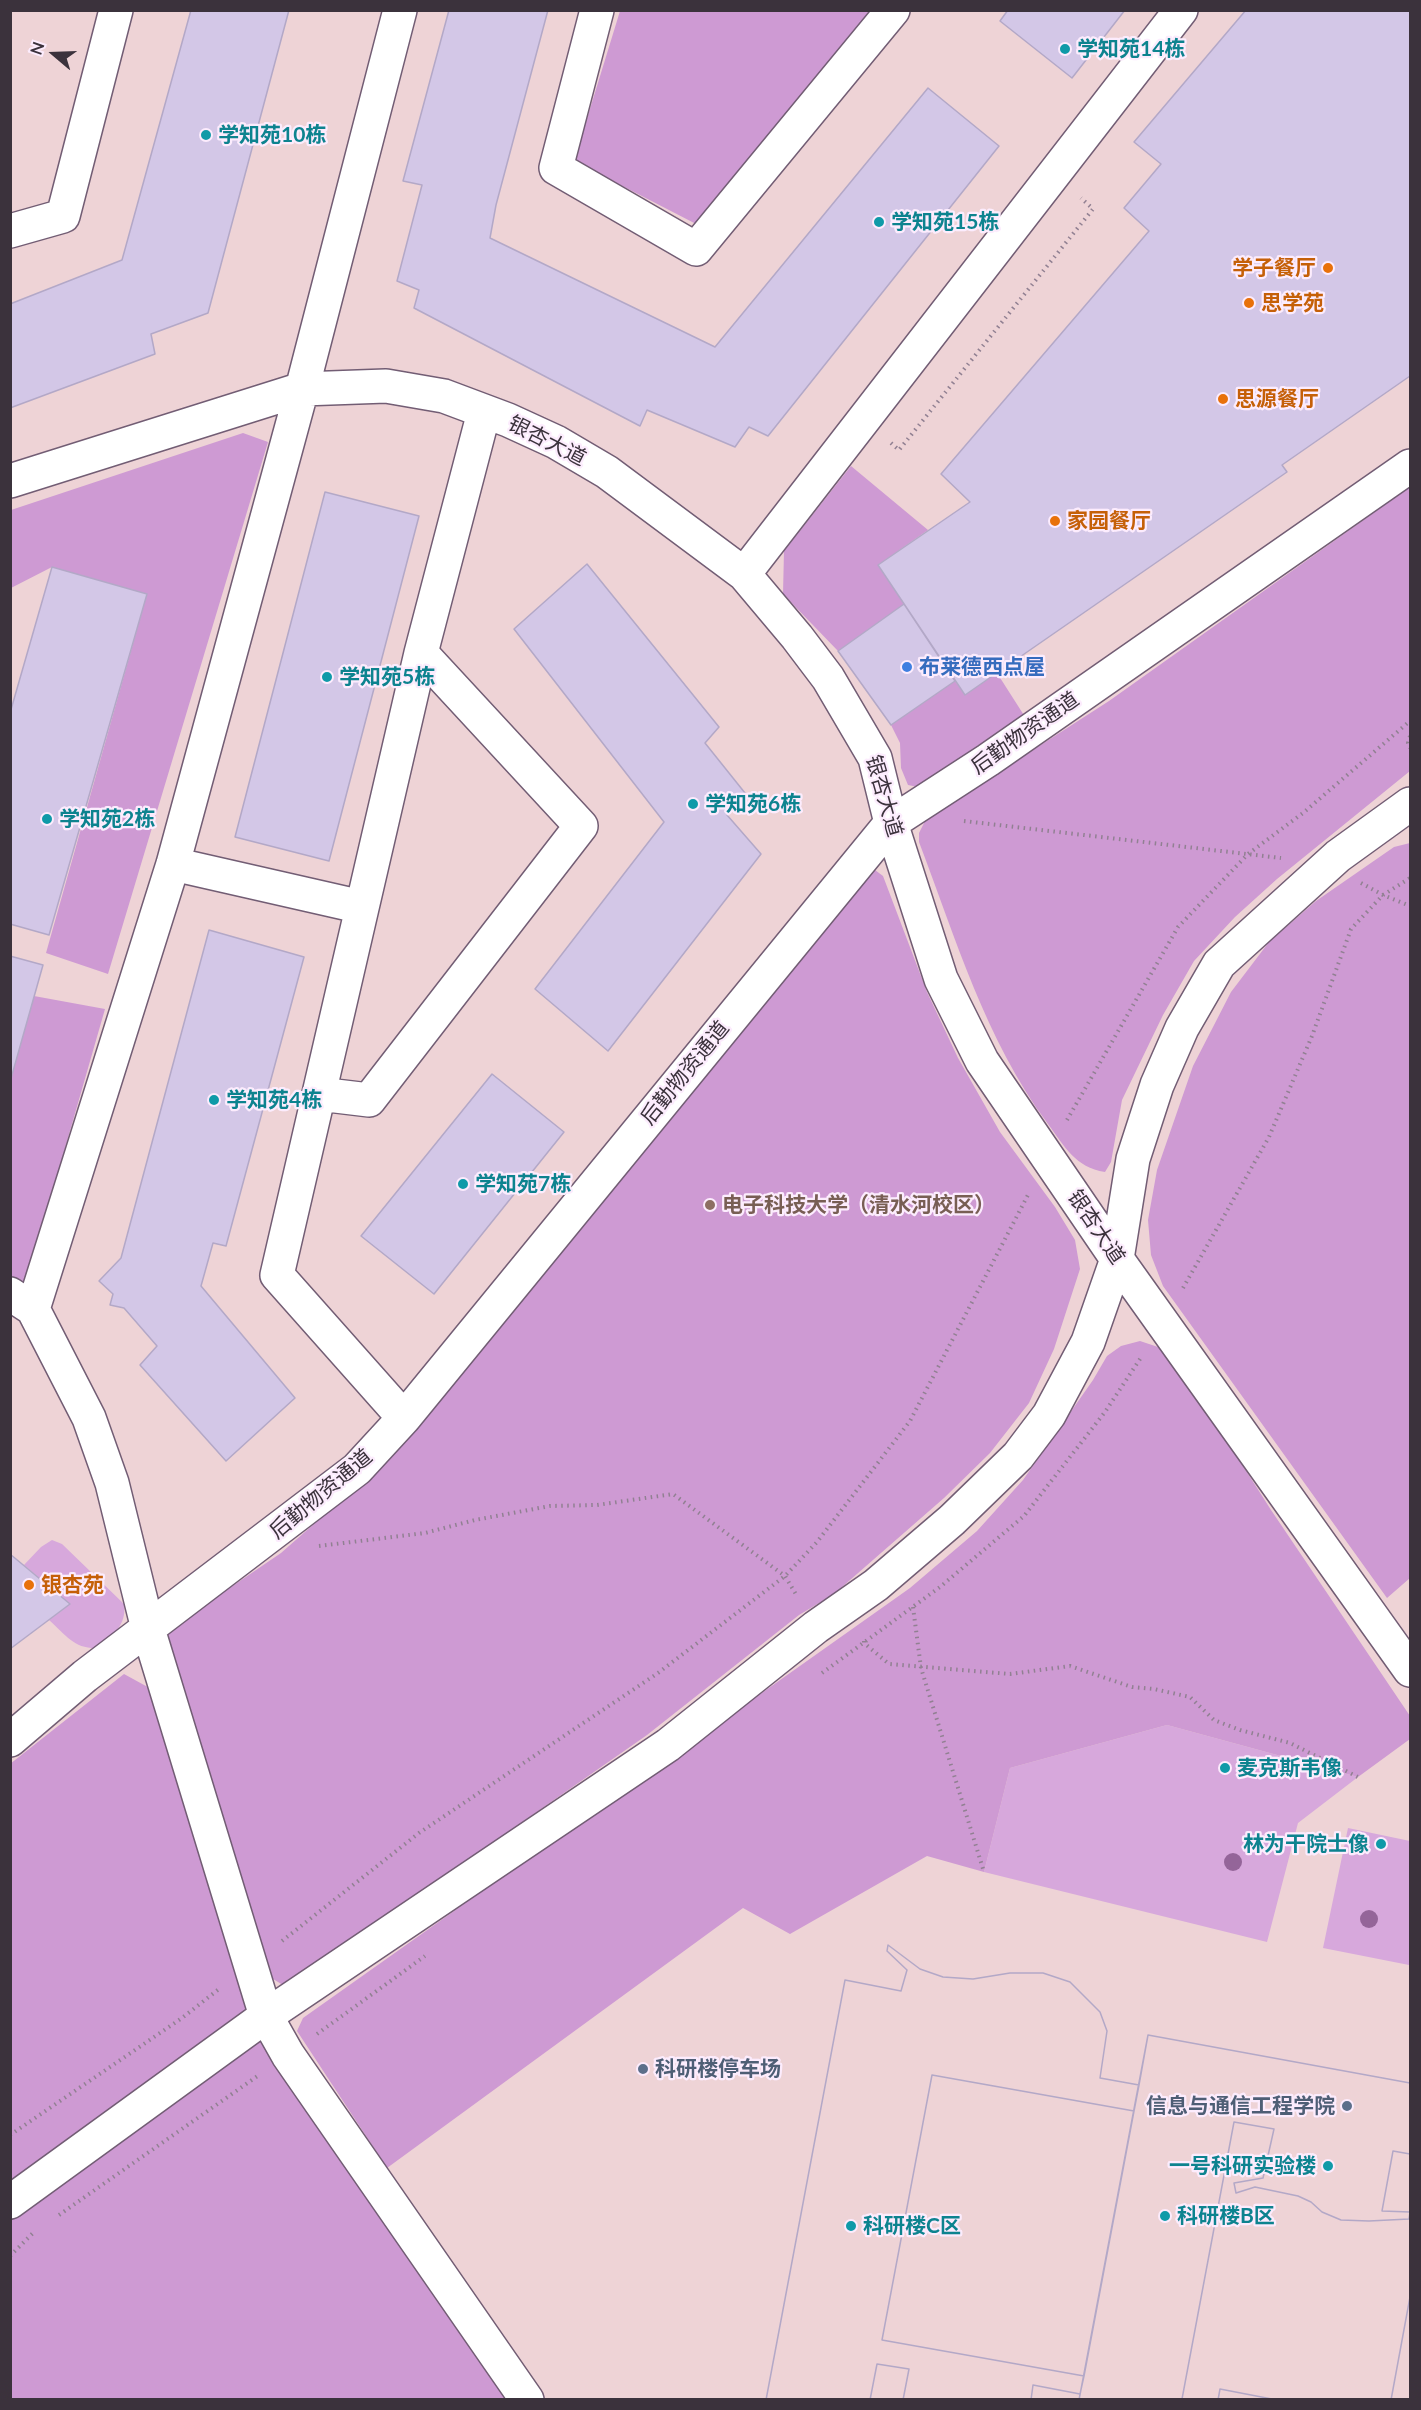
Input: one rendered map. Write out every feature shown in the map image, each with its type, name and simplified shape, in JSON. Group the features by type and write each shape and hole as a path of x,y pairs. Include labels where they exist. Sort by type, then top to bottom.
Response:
{"street":[{"path":"10,231 63,216 116,10"},
{"path":"400,10 302,389 173,864 22,1301 89,1418 112,1483 148,1629 266,2016 288,2055 527,2400"},
{"path":"597,10 556,168 696,249 892,10"},
{"path":"744,574 1181,10"},
{"name":"银杏大道","path":"10,481 302,389 386,386 444,396 556,442 607,472 744,574 828,678 864,735 875,758 891,823 940,980 982,1061 1117,1259 1410,1670"},
{"path":"404,1418 276,1275 421,653 484,412"},
{"name":"后勤物资通道","path":"10,1740 85,1676 357,1469 404,1418 891,823 988,760 1410,466"},
{"path":"319,1094 369,1100 581,826 421,653"},
{"path":"10,2202 266,2016 668,1745 816,1628 876,1585 952,1520 1010,1464 1049,1415 1088,1342 1117,1259 1133,1159 1157,1085 1182,1028 1219,964 1329,865 1410,804"},
{"path":"173,864 362,907"}],"path":[{"path":"10,2135 182,2018 419,1833 658,1672 785,1576 817,1542 910,1421 1047,1156 1178,927 1248,854 1303,813 1410,722"},
{"path":"1410,736 1408,743 1410,748"},
{"path":"959,820 1329,865 1383,895 1410,906"},
{"path":"258,1545 280,1548 367,1541 425,1533 475,1520 550,1506 597,1505 673,1494 785,1576 816,1628"},
{"path":"876,1585 864,1643 889,1664 1010,1674 1070,1666 1132,1687 1190,1697 1214,1720 1290,1743 1358,1777"},
{"path":"913,1607 921,1668 984,1872"}],"shaded area":[{"name":"电子科技大学（清水河校区）","path":"11,11 1410,11 1410,2399 11,2399"},
{"path":"620,11 874,11 698,225 574,161"},
{"path":"243,433 268,442 108,974 46,953 147,594 52,567 11,588 11,510"},
{"path":"851,466 928,530 878,565 904,604 838,651 783,594 784,551"},
{"path":"1410,487 1410,771 1277,879 1235,917 1194,961 1163,1015 1122,1100 1111,1162 1105,1172 1086,1166 1072,1155 1060,1140 1006,1058 959,951 919,842 919,833 926,819 1109,701"},
{"path":"997,673 1027,720 918,787 908,785 901,768 900,743 891,725 955,681 965,695"},
{"path":"1410,843 1410,1578 1387,1598 1163,1286 1151,1255 1148,1220 1157,1170 1193,1066 1231,992 1269,942 1316,901 1394,847"},
{"path":"875,870 883,876 927,992 958,1058 1000,1132 1055,1207 1075,1240 1080,1269 1054,1349 1029,1403 990,1453 944,1498 834,1594 799,1615 647,1735 286,1987 254,1967 165,1632 281,1553 397,1451 462,1364 864,872"},
{"path":"34,996 105,1009 24,1291 11,1281 10,1059"},
{"path":"1140,1341 1170,1351 1271,1510 1410,1716 1410,1739 1358,1777 1167,1725 1010,1768 984,1872 927,1856 790,1934 743,1908 387,2168 297,2031 303,2018 910,1588 977,1531 1023,1480 1093,1380 1107,1356 1121,1346"},
{"path":"52,1540 62,1544 124,1604 121,1624 100,1648 84,1647 78,1644 49,1620 70,1604 24,1565 41,1547"},
{"path":"124,1674 155,1691 266,2016 512,2399 11,2399 10,1764"},
{"path":"1167,1725 1358,1777 1298,1823 1267,1942 984,1872 1010,1768"},
{"path":"1348,1828 1410,1841 1409,1965 1323,1948"}],"building":[{"name":"学知苑10栋","path":"191,10 289,10 208,313 151,334 155,354 10,408 10,304 122,260"},
{"name":"学知苑15栋","path":"449,10 548,10 496,205 490,238 715,347 928,88 999,146 768,436 749,427 735,447 647,410 640,426 414,308 419,290 397,281 422,185 403,181"},
{"name":"学知苑14栋","path":"1008,10 1125,10 1072,78 1000,21"},
{"name":"思学苑","path":"1246,10 1410,10 1410,376 1282,465 1287,472 965,695 878,565 970,502 941,474 1149,231 1124,208 1161,164 1134,142"},
{"name":"学知苑5栋","path":"325,492 419,516 329,861 235,837"},
{"name":"学知苑6栋","path":"587,564 719,727 705,743 745,793 727,815 761,854 608,1051 535,989 664,822 514,629"},
{"name":"学知苑2栋","path":"52,567 147,594 49,935 10,924 10,713"},
{"path":"904,604 955,681 891,725 838,651"},
{"name":"学知苑4栋","path":"209,930 304,957 226,1246 213,1243 201,1286 295,1398 226,1461 140,1365 157,1346 124,1308 110,1305 113,1294 99,1281 121,1258"},
{"path":"10,956 43,965 10,1082"},
{"name":"学知苑7栋","path":"492,1074 564,1132 434,1294 361,1236"},
{"name":"银杏苑","path":"10,1554 70,1604 10,1649"},
{"name":"一号科研实验楼","path":"888,1945 920,1969 943,1977 973,1979 1010,1973 1043,1973 1070,1982 1100,2012 1107,2031 1100,2078 1139,2085 1148,2035 1410,2083 1410,2154 1393,2151 1382,2211 1410,2212 1409,2219 1341,2220 1322,2212 1311,2202 1298,2196 1255,2187 1236,2193 1234,2183 1263,2178 1274,2129 1234,2122 1182,2399 1187,2400 1079,2400 1080,2394 1033,2385 1031,2400 903,2400 909,2369 877,2364 870,2400 766,2400 845,1980 901,1991 907,1970 887,1951","holes":["932,2075 1134,2111 1084,2376 882,2340"]},
{"name":"科研楼C区","path":"888,1945 920,1969 943,1977 973,1979 1010,1973 1043,1973 1070,1982 1100,2012 1107,2031 1100,2078 1139,2085 1134,2111 932,2075 882,2340 1084,2376 1080,2394 1033,2385 1031,2400 903,2400 909,2369 877,2364 870,2400 766,2400 845,1980 901,1991 907,1970 887,1951"},
{"name":"科研楼B区","path":"1148,2035 1410,2083 1410,2154 1393,2151 1382,2211 1410,2212 1409,2219 1341,2220 1322,2212 1311,2202 1298,2196 1255,2187 1236,2193 1234,2183 1263,2178 1274,2129 1234,2122 1182,2399 1187,2400 1079,2400"},
{"path":"1410,2297 1410,2400 1391,2400"},
{"path":"1410,2297 1410,2400 1391,2400"},
{"path":"1220,2389 1277,2400 1218,2400"},
{"path":"1220,2389 1277,2400 1218,2400"}],"place":[{"name":"学知苑14栋","path":"1065,49"},
{"name":"学知苑10栋","path":"206,135"},
{"name":"学知苑15栋","path":"879,222"},
{"name":"学子餐厅","path":"1328,268"},
{"name":"思学苑","path":"1249,303"},
{"name":"思源餐厅","path":"1223,399"},
{"name":"家园餐厅","path":"1055,521"},
{"name":"布莱德西点屋","path":"907,667"},
{"name":"学知苑5栋","path":"327,677"},
{"name":"学知苑6栋","path":"693,804"},
{"name":"学知苑2栋","path":"47,819"},
{"name":"学知苑4栋","path":"214,1100"},
{"name":"学知苑7栋","path":"463,1184"},
{"name":"电子科技大学（清水河校区）","path":"710,1205"},
{"name":"银杏苑","path":"29,1585"},
{"name":"麦克斯韦像","path":"1225,1768"},
{"name":"林为干院士像","path":"1381,1844"},
{"name":"科研楼停车场","path":"643,2069"},
{"name":"信息与通信工程学院","path":"1347,2106"},
{"name":"一号科研实验楼","path":"1328,2166"},
{"name":"科研楼B区","path":"1165,2216"},
{"name":"科研楼C区","path":"851,2226"}]}
